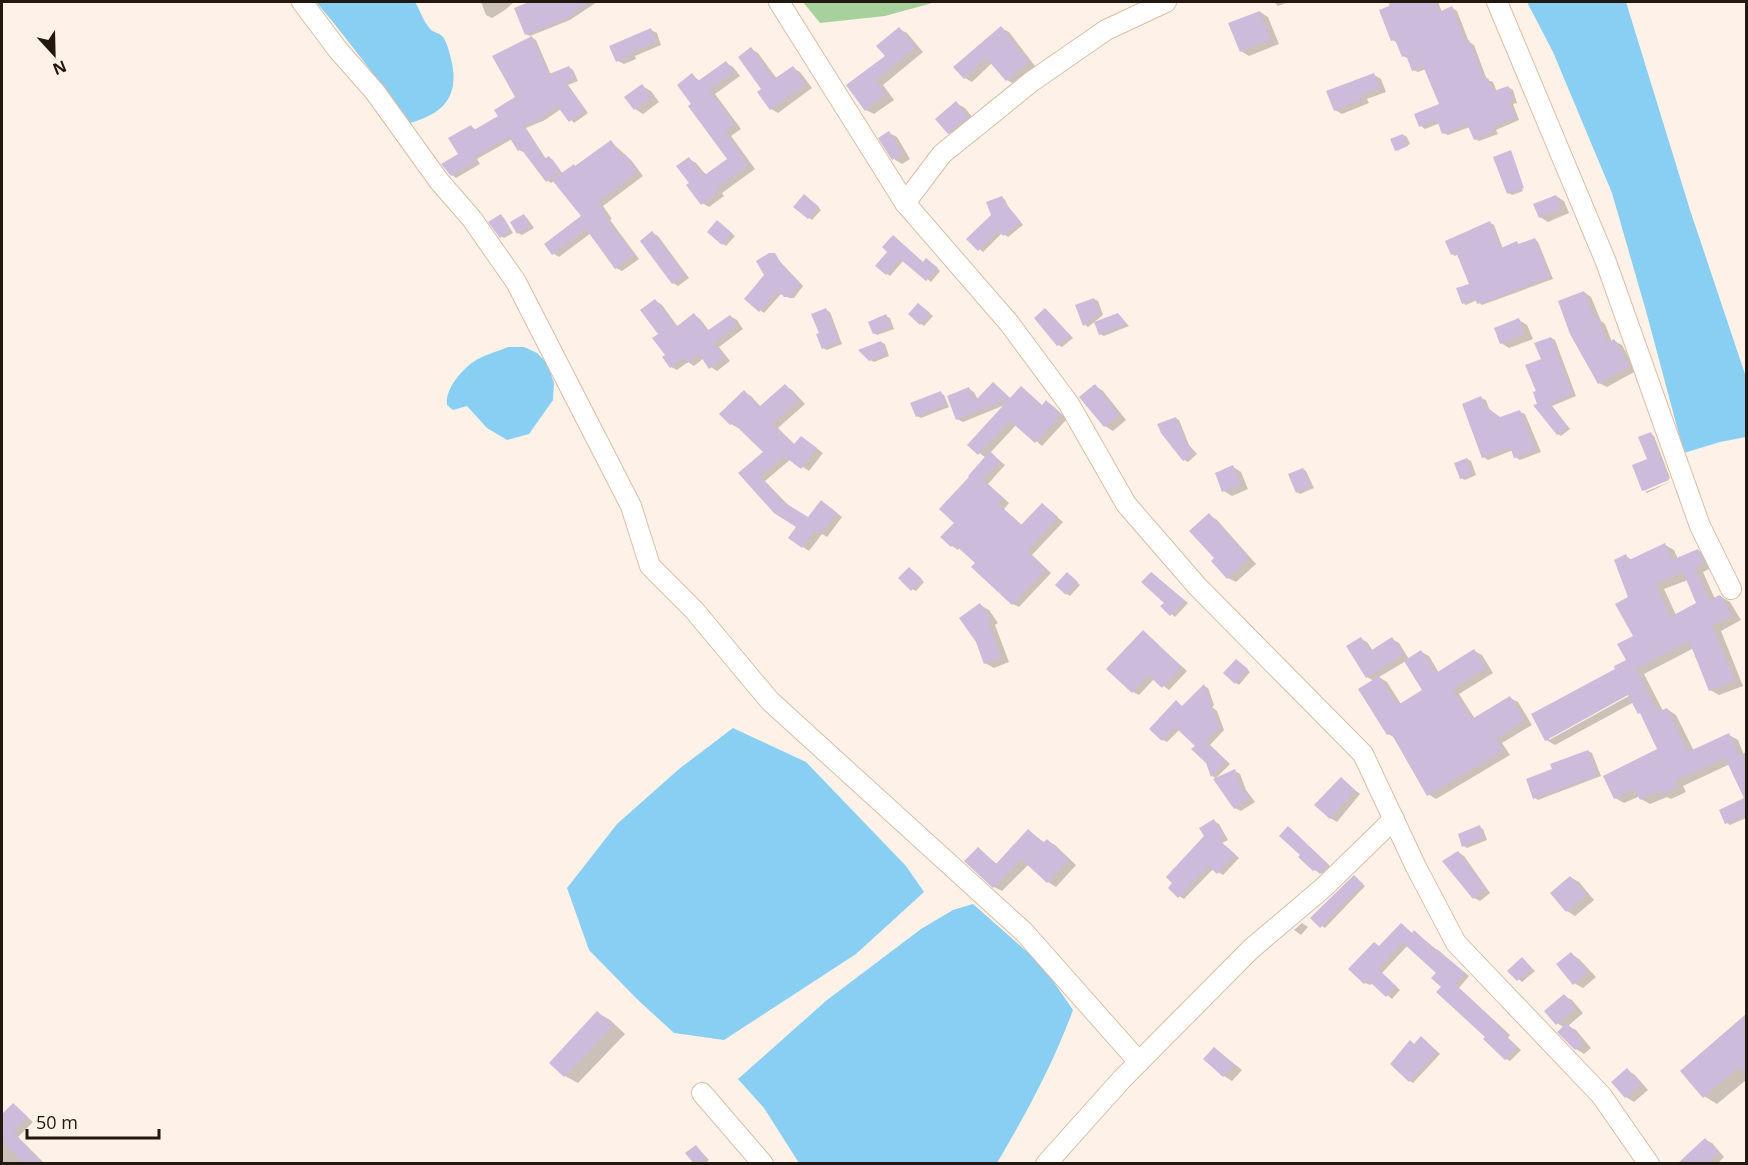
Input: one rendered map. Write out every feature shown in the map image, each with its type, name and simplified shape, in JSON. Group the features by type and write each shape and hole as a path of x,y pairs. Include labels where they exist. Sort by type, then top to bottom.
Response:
{"street":[{"path":"302,2 338,50 375,92 439,181 472,219 516,282 557,365 585,412 631,506 650,566 694,610 770,701 1024,932 1139,1062"},
{"path":"779,2 905,203 1010,323 1069,404 1126,504 1197,586 1363,754 1416,867 1456,943 1602,1095 1649,1164"},
{"path":"905,203 942,154 1031,82 1106,30 1166,2"},
{"path":"1497,2 1606,262 1700,526 1731,589"},
{"path":"1046,1164 1139,1062 1251,950 1323,888 1394,819"},
{"path":"702,1093 763,1164"}],"green space":[{"path":"803,2 936,2 885,16 820,23"}],"water":[{"path":"316,2 415,2 431,30 443,37 449,50 454,75 453,86 446,103 431,115 410,123 395,107 374,75"},
{"path":"1527,2 1626,2 1690,210 1746,377 1746,437 1684,453 1612,193 1553,52"},
{"path":"508,347 524,347 537,353 547,363 554,383 553,400 529,434 507,440 487,428 467,406 453,410 447,405 447,399 451,387 468,366 481,357"},
{"path":"733,728 806,762 906,866 924,892 856,954 724,1040 674,1033 638,1000 589,950 567,888 617,824 679,769"},
{"path":"973,904 1042,965 1073,1010 1057,1050 997,1163 799,1163 764,1108 738,1079 827,1000 921,929 953,910"}],"building":[{"path":"529,2 589,2 566,19 525,35 514,8"},
{"path":"1399,2 1435,2 1439,12 1452,6 1466,42 1469,40 1484,79 1488,78 1494,91 1508,86 1514,100 1509,102 1515,118 1492,127 1494,132 1474,140 1467,124 1442,134 1437,120 1419,127 1414,114 1439,104 1423,66 1412,71 1406,55 1402,57 1395,40 1391,41 1379,10"},
{"path":"1260,11 1271,39 1240,52 1228,23"},
{"path":"1001,26 1029,62 1006,81 986,58 964,79 953,67"},
{"path":"899,27 916,47 876,80 886,94 865,111 846,85 885,56 876,46"},
{"path":"651,28 656,42 616,62 609,46"},
{"path":"532,36 549,74 569,66 575,79 565,83 585,110 569,122 557,106 541,119 524,126 544,159 549,156 560,170 546,182 521,149 518,151 509,137 474,157 477,161 451,176 441,164 458,154 448,138 471,125 474,130 498,116 494,110 515,97 492,56"},
{"path":"751,47 774,79 793,66 806,84 770,110 757,92 761,89 738,57"},
{"path":"726,61 734,72 709,90 735,124 725,132 749,165 716,189 719,192 701,205 686,185 689,183 676,166 689,157 702,174 706,174 727,159 688,106 691,104 677,85 692,73 698,81"},
{"path":"1374,73 1380,88 1361,95 1363,99 1334,111 1326,91"},
{"path":"642,84 652,97 634,110 624,97"},
{"path":"956,101 969,117 948,134 935,119"},
{"path":"889,131 903,154 892,160 878,138"},
{"path":"1403,134 1408,146 1395,151 1390,139"},
{"path":"611,140 622,156 625,154 638,172 598,202 607,215 605,217 634,255 615,269 586,229 552,255 544,244 581,216 552,180"},
{"path":"1511,150 1524,188 1507,194 1493,157"},
{"path":"804,194 819,207 808,219 793,207"},
{"path":"1556,195 1561,209 1539,218 1533,204"},
{"path":"1002,196 1021,222 1003,236 999,231 978,251 966,239 991,215 986,202"},
{"path":"501,214 510,231 500,238 488,222"},
{"path":"524,214 531,226 517,234 510,222"},
{"path":"717,220 732,233 722,245 707,232"},
{"path":"1490,221 1501,248 1517,241 1518,244 1535,238 1550,277 1488,301 1477,304 1475,298 1462,304 1456,288 1469,284 1456,252 1451,255 1445,241"},
{"path":"652,231 685,275 672,284 640,241"},
{"path":"893,235 923,262 926,258 938,268 926,281 900,259 886,275 875,266 887,252 882,247"},
{"path":"769,253 775,253 782,265 801,284 790,297 784,297 778,291 759,312 744,299 764,275 756,261"},
{"path":"1584,291 1595,319 1598,318 1607,343 1614,339 1630,366 1598,384 1570,334 1558,301"},
{"path":"1094,298 1100,313 1083,326 1075,305"},
{"path":"655,299 676,327 694,313 707,331 730,315 738,325 714,343 725,357 709,369 699,354 687,363 683,358 670,368 662,357 665,355 652,338 658,334 640,310"},
{"path":"918,303 930,313 920,325 908,314"},
{"path":"826,308 839,342 822,349 816,334 819,333 811,314"},
{"path":"1045,308 1071,336 1057,346 1034,318"},
{"path":"1118,313 1127,324 1099,335 1094,322"},
{"path":"886,314 891,327 873,334 868,322"},
{"path":"1519,318 1525,334 1500,344 1494,328"},
{"path":"1551,337 1573,394 1550,404 1568,427 1557,435 1533,405 1537,404 1533,392 1536,391 1525,365 1541,359 1534,343"},
{"path":"881,341 886,354 869,361 858,350"},
{"path":"993,382 1010,398 956,420 947,396 969,387 975,401"},
{"path":"785,384 799,400 772,424 794,444 801,436 817,448 801,469 784,456 760,476 782,501 808,517 821,500 837,513 820,534 815,530 802,548 788,538 796,527 774,513 738,473 763,452 733,423 730,425 719,414 744,390 759,407"},
{"path":"1095,384 1119,415 1104,427 1079,397"},
{"path":"1021,386 1042,405 1046,400 1061,415 1035,443 1010,421 978,455 967,445"},
{"path":"941,391 946,405 916,417 910,403"},
{"path":"1481,396 1485,406 1500,417 1520,410 1536,450 1514,458 1510,447 1482,458 1462,404"},
{"path":"1176,417 1185,441 1194,452 1183,461 1161,433 1157,424"},
{"path":"1651,432 1669,480 1642,491 1632,465 1647,459 1638,437"},
{"path":"990,451 1000,461 983,480 1004,499 998,504 1021,525 1042,503 1058,517 1027,551 1046,569 1012,605 971,567 975,563 954,544 951,547 940,537 954,523 939,509"},
{"path":"1467,458 1473,474 1460,479 1454,463"},
{"path":"1233,465 1241,485 1222,492 1215,473"},
{"path":"1303,468 1311,486 1296,493 1288,474"},
{"path":"1209,513 1249,558 1227,579 1211,561 1214,558 1189,531"},
{"path":"1665,543 1672,560 1698,549 1704,562 1695,567 1709,600 1720,595 1732,615 1712,626 1735,681 1709,691 1689,641 1636,669 1658,712 1667,708 1688,752 1729,733 1739,756 1746,752 1746,815 1725,824 1719,810 1744,798 1725,758 1675,781 1678,787 1661,795 1659,791 1640,800 1635,789 1614,799 1603,776 1657,749 1640,713 1638,714 1628,695 1545,741 1531,714 1615,669 1614,666 1626,660 1617,644 1633,636 1615,604 1628,597 1614,560 1626,554 1629,560","holes":["1683,572 1696,603 1670,617 1656,584"]},
{"path":"909,567 922,579 911,591 898,578"},
{"path":"1067,572 1078,582 1066,595 1055,585"},
{"path":"1151,572 1185,601 1170,616 1160,606 1164,603 1141,582"},
{"path":"980,603 990,618 988,620 1001,658 984,664 976,642 959,618"},
{"path":"1143,630 1182,667 1162,688 1148,675 1132,693 1106,669"},
{"path":"1361,637 1370,651 1392,637 1404,655 1366,678 1346,646"},
{"path":"1474,649 1486,668 1453,689 1472,719 1510,696 1525,720 1496,739 1503,751 1427,796 1391,733 1387,735 1358,689 1379,676 1398,705 1422,690 1404,661 1421,650 1436,673"},
{"path":"1236,659 1248,669 1235,684 1223,673"},
{"path":"1204,684 1211,702 1209,704 1220,727 1206,742 1226,761 1211,777 1206,763 1191,749 1195,746 1175,727 1162,741 1149,729 1176,700 1182,706"},
{"path":"1588,750 1598,775 1533,799 1526,779 1552,769 1550,764"},
{"path":"1235,769 1240,785 1250,798 1234,809 1213,779"},
{"path":"1341,777 1355,790 1330,819 1314,805"},
{"path":"1214,819 1224,837 1219,840 1235,854 1217,874 1208,866 1178,898 1168,888 1172,883 1166,877 1204,836 1199,828"},
{"path":"1480,825 1484,838 1462,847 1458,834"},
{"path":"1288,826 1329,865 1320,874 1315,869 1313,871 1298,857 1300,855 1279,836"},
{"path":"1028,829 1043,843 1047,839 1069,860 1047,883 1021,859 993,888 964,861 978,847 996,864"},
{"path":"1458,851 1486,889 1473,899 1442,861"},
{"path":"1354,875 1363,884 1320,928 1310,918"},
{"path":"1570,876 1587,895 1566,912 1550,893"},
{"path":"1401,923 1412,933 1414,930 1436,951 1437,949 1465,973 1455,984 1506,1032 1504,1034 1517,1047 1505,1060 1483,1039 1485,1037 1436,992 1441,987 1431,978 1436,973 1403,943 1378,969 1396,986 1386,997 1368,980 1364,984 1348,969 1374,942 1379,946"},
{"path":"1571,952 1588,972 1573,985 1556,964"},
{"path":"1522,957 1532,968 1517,981 1507,971"},
{"path":"1564,994 1576,1008 1556,1025 1544,1011"},
{"path":"597,1011 613,1026 564,1077 549,1063"},
{"path":"1746,1014 1746,1076 1739,1067 1703,1098 1680,1071"},
{"path":"1567,1023 1584,1043 1575,1050 1557,1032"},
{"path":"1421,1036 1437,1052 1409,1082 1390,1064 1410,1040 1414,1044"},
{"path":"1214,1047 1235,1065 1223,1077 1203,1059"},
{"path":"1627,1068 1641,1085 1625,1098 1611,1082"},
{"path":"13,1103 28,1117 13,1132 43,1164 24,1164 2,1143 2,1114"},
{"path":"1705,1138 1719,1153 1707,1164 1677,1164"},
{"path":"696,1145 706,1158 699,1164 694,1164 685,1153"}]}
